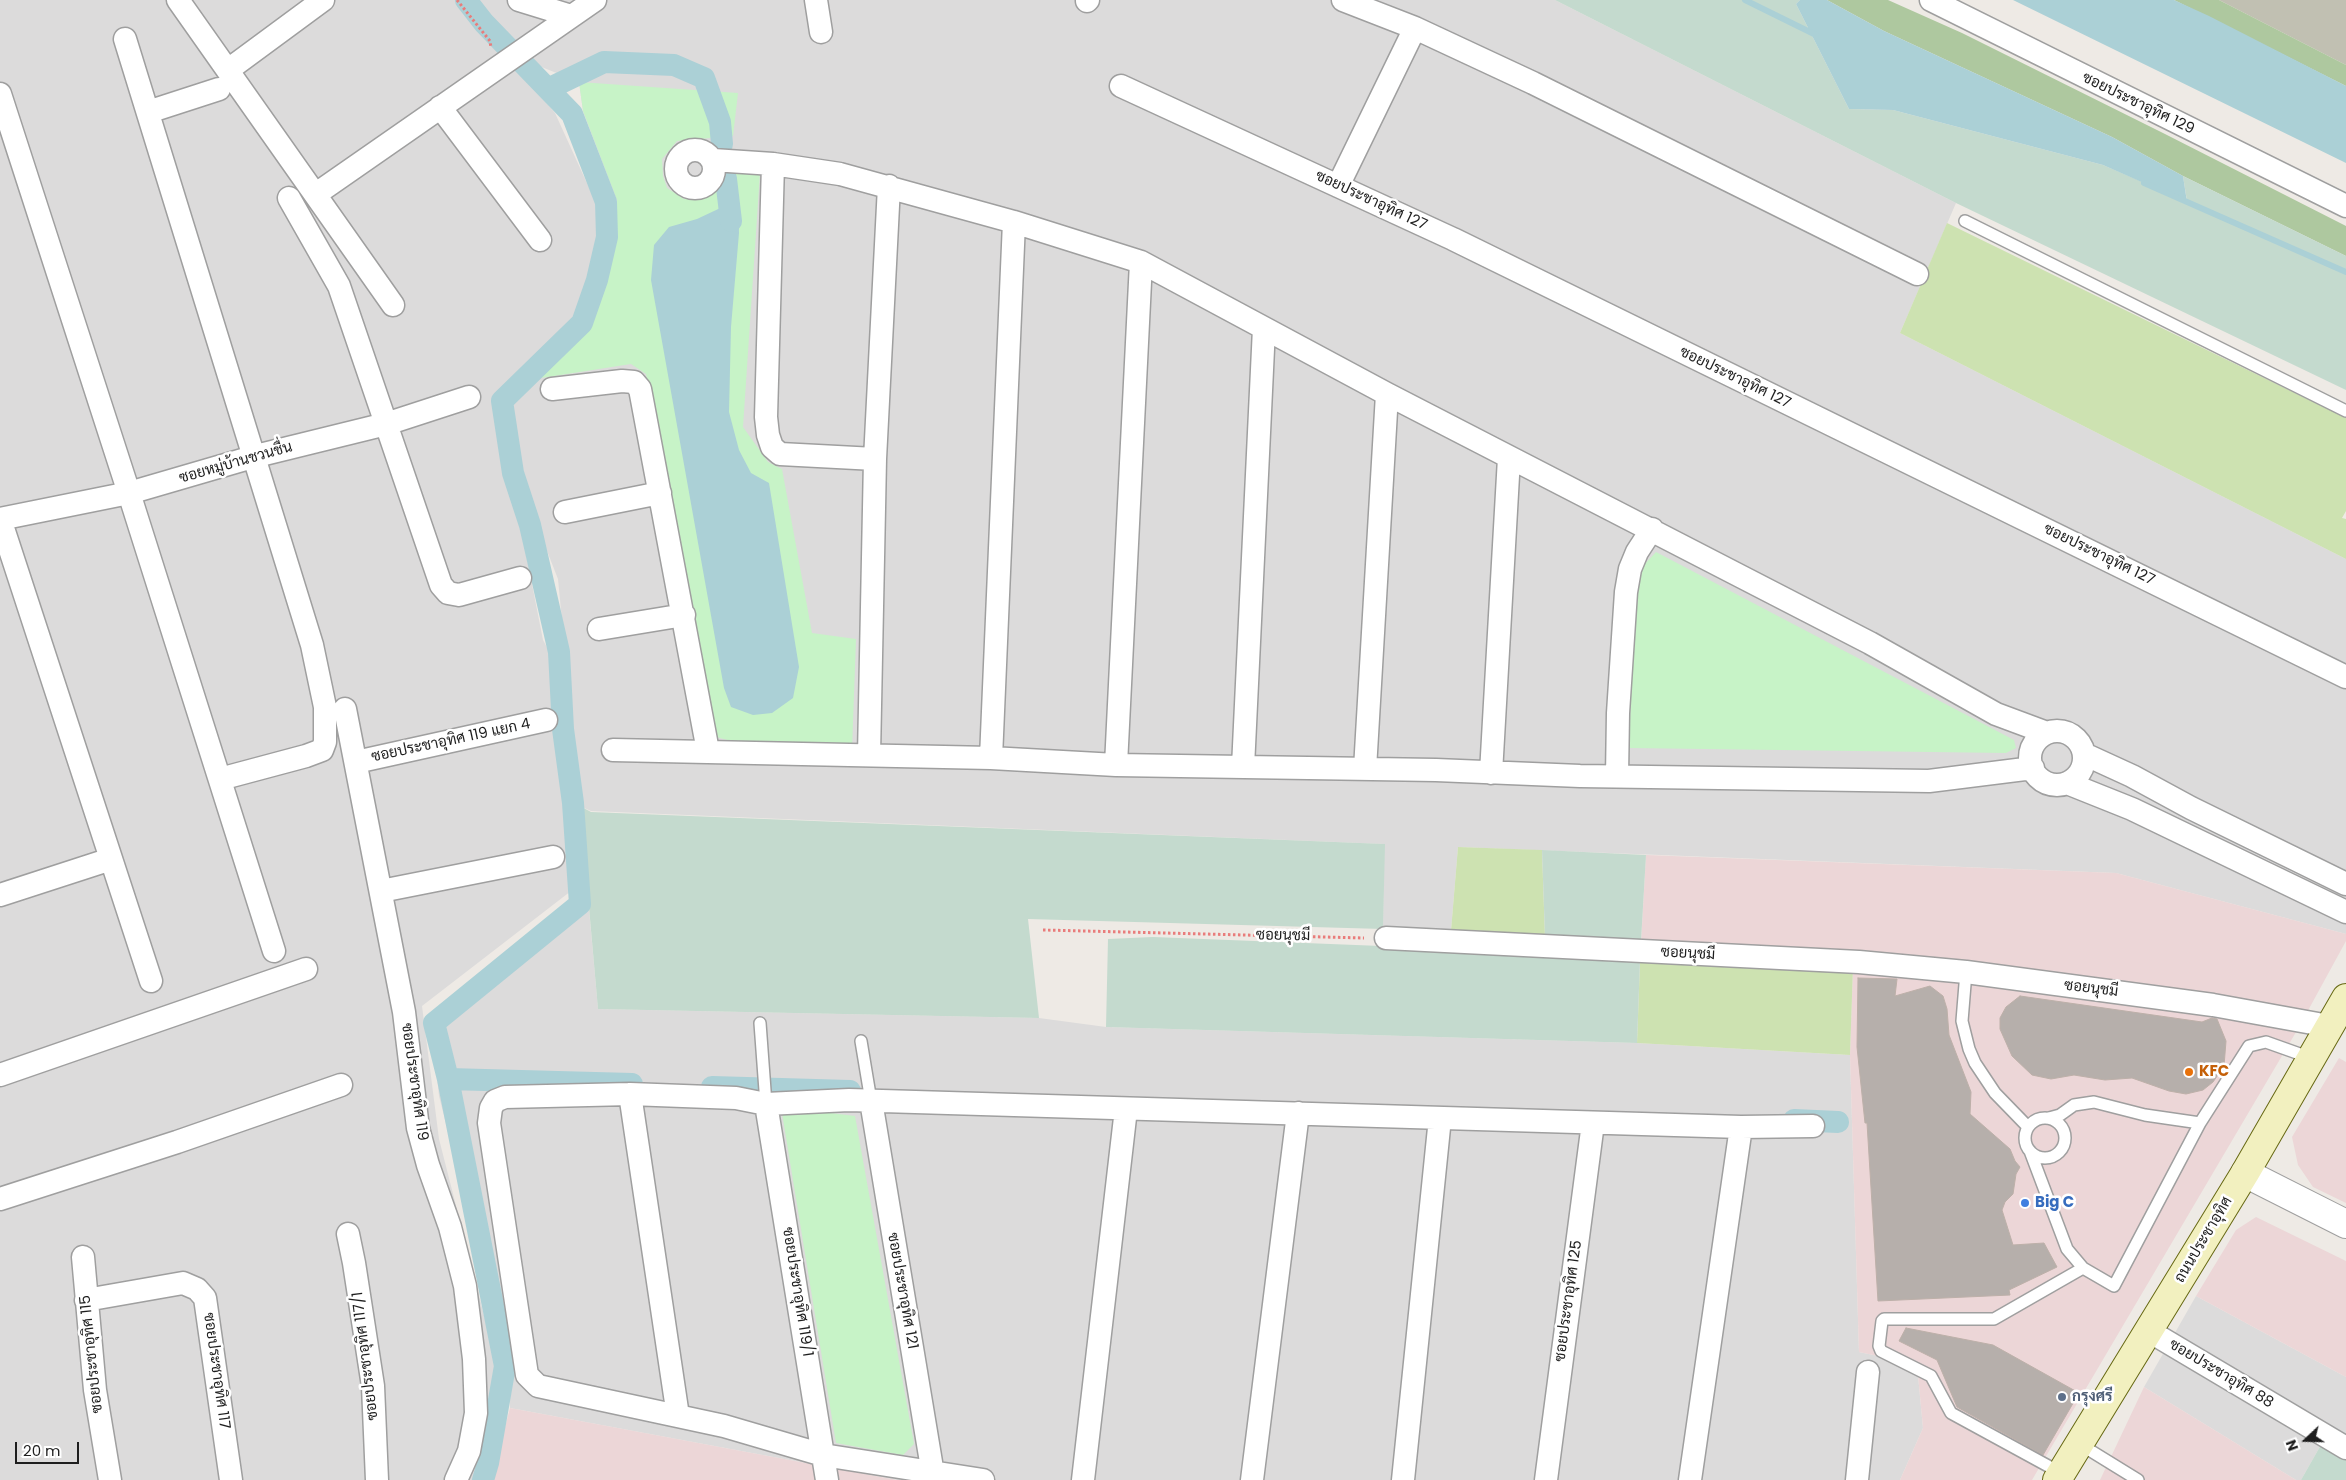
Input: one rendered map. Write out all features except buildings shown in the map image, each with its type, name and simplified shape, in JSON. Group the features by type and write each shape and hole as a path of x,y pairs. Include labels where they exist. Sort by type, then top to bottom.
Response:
{"main road":[{"name":"ถนนประชาอุทิศ","path":"2059,1476 2245,1172 2346,998"}],"street":[{"path":"178,0 223,80 316,194 393,305"},
{"path":"148,112 223,80 323,0"},
{"path":"519,0 571,16"},
{"path":"316,194 497,66 595,0"},
{"path":"816,0 821,32"},
{"path":"1344,0 1415,28 1533,83 1918,274"},
{"name":"ซอยประชาอุทิศ 129","path":"1931,0 2346,206"},
{"path":"1338,186 1415,28"},
{"path":"125,39 256,456 312,645 326,708 325,742 322,750 220,779"},
{"name":"ซอยประชาอุทิศ 127","path":"1121,86 1453,239 2346,677"},
{"path":"0,94 274,951"},
{"path":"440,107 540,240"},
{"path":"713,160 773,164 840,174 1014,222 1141,262 1509,458 1652,529 1870,643 1996,714 2048,733"},
{"path":"773,164 766,417 768,435 772,447 780,454 876,459"},
{"path":"869,755 876,459 889,186"},
{"path":"289,198 340,286 441,585 448,593 459,595 520,578"},
{"path":"991,758 1014,222"},
{"path":"1116,765 1141,262"},
{"path":"1243,767 1264,328"},
{"path":"552,389 622,381 634,382 640,388 708,751"},
{"path":"1365,769 1387,394"},
{"name":"ซอยหมู่บ้านชวนชื่น","path":"0,519 129,493 256,456 386,424 469,397"},
{"path":"1491,773 1509,458"},
{"path":"565,512 660,493"},
{"path":"0,519 151,981"},
{"path":"1617,776 1618,713 1626,592 1630,569 1637,552 1652,529"},
{"path":"599,629 684,615"},
{"name":"ซอยประชาอุทิศ 119","path":"345,709 404,1012 418,1128 428,1165 450,1227 465,1286 473,1350 476,1413 468,1451 456,1480"},
{"name":"ซอยประชาอุทิศ 119 แยก 4","path":"356,762 546,720"},
{"path":"2068,783 2080,771 2084,763 2082,747 2071,735 2056,731 2048,733 2035,744 2031,760 2033,768 2044,780 2051,784 2068,783 2132,810 2346,912"},
{"path":"613,750 991,758 1116,765 1929,781 2033,768"},
{"path":"2084,754 2132,776 2191,808 2346,884"},
{"path":"381,891 553,857"},
{"path":"0,896 111,859"},
{"name":"ซอยนุชมี","path":"1386,938 1859,962 1966,972 2213,1004 2329,1026"},
{"path":"0,1075 306,969"},
{"path":"0,1199 177,1142 341,1085"},
{"path":"630,1094 678,1416"},
{"path":"983,1480 934,1475 823,1455 724,1426 538,1386 527,1375 489,1123 491,1108 495,1101 505,1097 630,1094 736,1098 766,1104 871,1101 1741,1127 1813,1126"},
{"name":"ซอยประชาอุทิศ 121","path":"871,1101 934,1475"},
{"name":"ซอยประชาอุทิศ 119/1","path":"766,1104 827,1480"},
{"path":"1082,1480 1126,1109"},
{"path":"1252,1480 1298,1113"},
{"path":"1403,1480 1440,1118"},
{"name":"ซอยประชาอุทิศ 125","path":"1546,1480 1593,1123"},
{"path":"1690,1480 1741,1127"},
{"path":"2245,1172 2346,1224"},
{"name":"ซอยประชาอุทิศ 117/1","path":"348,1234 373,1386 378,1480"},
{"name":"ซอยประชาอุทิศ 115","path":"83,1257 95,1390 110,1480"},
{"name":"ซอยประชาอุทิศ 117","path":"86,1300 183,1283 197,1289 205,1298 231,1480"},
{"name":"ซอยประชาอุทิศ 88","path":"2149,1331 2346,1448"},
{"path":"1857,1480 1868,1372"}],"lane":[{"path":"1965,221 2346,411"},
{"path":"1966,972 1962,1021 1969,1049 1975,1063 1995,1093 2028,1128"},
{"path":"760,1023 766,1104"},
{"path":"861,1042 871,1101"},
{"path":"2200,1123 2145,1115 2094,1102 2074,1105 2060,1115 2037,1119 2028,1128 2025,1140 2068,1249 2083,1268 2114,1286 2200,1123 2249,1046 2266,1042 2311,1058"},
{"path":"2030,1151 2035,1156 2049,1157 2056,1155 2064,1144 2065,1137 2060,1124 2048,1118"},
{"path":"2059,1476 1951,1414 1931,1376 1881,1351 1878,1346 1882,1321 1884,1319 1994,1319 2083,1268"},
{"path":"2078,1443 2138,1480"}],"path":[{"path":"457,0 490,41 497,66"},
{"name":"ซอยนุชมี","path":"1043,930 1386,938"}],"shaded area":[{"path":"0,0 1555,0 1956,203 1900,333 2346,559 2346,934 2116,873 1458,847 1451,931 1383,929 1384,844 591,811 580,806 558,579 518,477 507,405 587,331 608,266 617,200 583,111 579,82 529,62 519,70 555,113 601,214 597,257 582,309 495,397 543,640 553,659 571,891 422,1006 439,1139 498,1370 494,1435 474,1480 0,1480"},
{"path":"2219,0 2346,0 2346,65"},
{"name":"Big C","path":"1646,855 2116,873 2346,934 2346,941 2299,1027 2032,1480 1900,1480 1923,1428 1918,1375 1878,1356 1859,1352 1850,1055 1853,967 1640,961"},
{"path":"588,898 598,1009 1039,1018 1106,1027 1637,1043 1850,1055 1859,1352 1878,1356 1918,1375 1923,1428 1900,1480 897,1480 510,1408 509,1375 439,1096 431,1019 570,903"},
{"path":"2339,1058 2346,1062 2346,1203 2313,1187 2298,1165 2292,1137"},
{"path":"2256,1217 2346,1261 2346,1377 2196,1296 2236,1230"},
{"path":"2196,1296 2346,1377 2346,1457 2322,1443 2301,1480 2296,1480 2144,1387"},
{"path":"2144,1387 2296,1480 2100,1480"},
{"path":"510,1408 897,1480 491,1480"}],"green space":[{"path":"1555,0 1800,0 1796,4 1849,109 1893,110 2103,165 2187,201 2183,176 2346,256 2346,390 1956,203"},
{"path":"1827,0 1888,0 1962,33 2346,226 2346,256 2183,176 2112,137 1884,31"},
{"path":"2174,0 2219,0 2346,65 2346,86"},
{"path":"579,82 738,93 733,136 677,141 662,159 663,176 667,188 684,199 704,193 722,181 724,167 760,173 743,427 768,462 782,469 812,633 856,639 852,750 735,742 716,737 707,721 646,374 631,364 535,379 587,331 608,266 617,200 583,111"},
{"path":"1947,223 2346,418 2346,511 2342,518 2346,519 2346,559 1900,333"},
{"path":"1656,552 2014,740 2016,748 2006,753 1629,748 1633,644 1639,570"},
{"path":"580,806 591,812 1385,844 1383,929 1028,919 1039,1018 598,1009"},
{"path":"1458,847 1542,850 1545,937 1451,931"},
{"path":"1542,850 1646,855 1641,941 1545,937"},
{"path":"1153,937 1381,946 1640,961 1637,1043 1106,1027 1108,939"},
{"path":"1640,961 1853,967 1850,1055 1637,1043"},
{"path":"806,1110 855,1116 914,1444 903,1455 836,1443 782,1113"},
{"path":"2322,1443 2346,1457 2346,1480 2301,1480"}],"water":[{"path":"1800,0 1827,0 1884,31 2112,137 2183,176 2187,202 2103,165 1893,110 1849,109 1796,4"},
{"path":"2013,0 2174,0 2209,16 2346,86 2346,163"},
{"path":"732,179 738,199 739,233 731,327 729,412 739,450 751,473 769,483 799,667 793,698 772,713 753,715 731,707 724,688 651,280 654,245 669,227 697,219 731,203"}],"waterway":[{"path":"466,0 484,23 572,114 606,202 607,237 597,280 582,323 502,401 513,473 530,525 559,652 563,729 573,803 580,904 434,1023 448,1079 505,1366 488,1463 483,1480"},
{"path":"1745,0 1816,35"},
{"path":"548,89 604,62 674,65 704,78 720,122 722,144"},
{"path":"726,179 731,221"},
{"path":"2144,183 2346,272"},
{"path":"448,1079 632,1084"},
{"path":"712,1087 850,1091"},
{"path":"1794,1120 1838,1122"}],"place":[{"name":"KFC","path":"2189,1072"},
{"name":"Big C","path":"2025,1203"},
{"name":"กรุงศรี","path":"2062,1397"}]}
